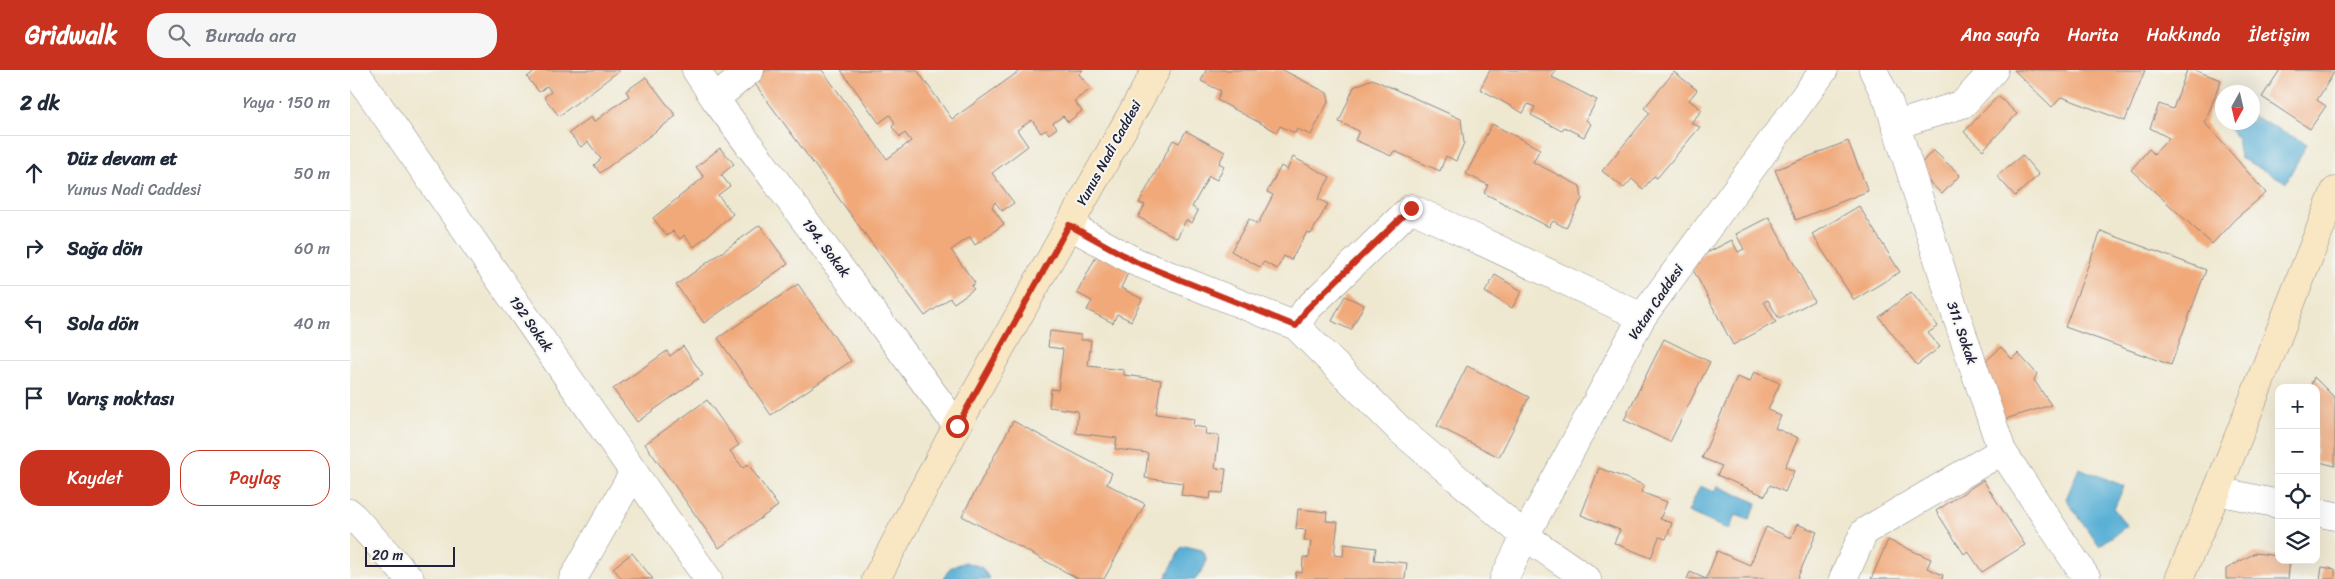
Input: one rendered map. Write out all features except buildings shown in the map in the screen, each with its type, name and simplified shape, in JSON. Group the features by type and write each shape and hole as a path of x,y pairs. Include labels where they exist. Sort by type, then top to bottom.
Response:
{"street":[{"name":"192 Sokak","path":"354,70 708,579"},
{"name":"194. Sokak","path":"696,70 715,99 957,426"},
{"path":"715,99 750,70"},
{"name":"Yunus Nadi Caddesi","path":"876,579 957,426 1156,70"},
{"name":"Vatan Caddesi","path":"1504,579 1524,536 1642,317 1824,70"},
{"name":"311. Sokak","path":"1873,70 1889,103 1949,294 2002,451 2087,579"},
{"path":"1896,125 1963,104 1994,70"},
{"path":"2179,579 2217,491 2335,191"},
{"path":"1296,326 1306,310 1411,208 1642,317"},
{"path":"1069,225 1136,262 1296,326 1400,430 1524,536 1587,579"},
{"path":"1843,579 1864,532 2002,451"},
{"path":"573,579 634,472"},
{"path":"2217,491 2275,503"},
{"path":"350,513 410,579"},
{"path":"2320,513 2335,516"}],"water":[{"path":"2260,120 2307,144 2286,182 2240,158 2237,138 2230,130 2260,130"},
{"path":"2079,468 2124,486 2114,509 2127,526 2099,546 2066,499"},
{"path":"1700,486 1715,492 1718,486 1757,503 1749,520 1736,515 1729,530 1688,512"},
{"path":"1185,546 1202,550 1206,558 1203,568 1196,579 1165,579 1181,548"},
{"path":"965,562 981,567 990,579 943,579 950,568"}],"route":[{"path":"957,426 1069,225 1136,262 1296,326 1306,310 1411,208"}]}
